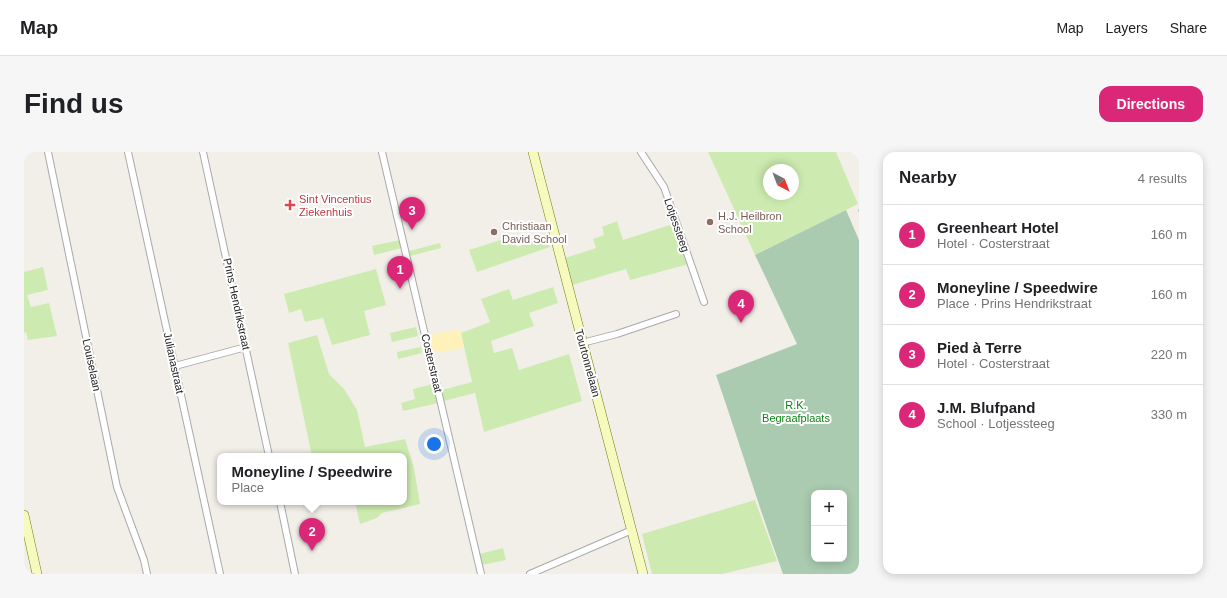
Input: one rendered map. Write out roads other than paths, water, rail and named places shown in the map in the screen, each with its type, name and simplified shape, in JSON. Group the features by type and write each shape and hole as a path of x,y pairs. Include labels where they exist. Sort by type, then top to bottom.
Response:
{"street":[{"name":"Louiselaan","path":"48,152 117,488 144,560 147,574"},
{"name":"Julianastraat","path":"128,152 220,574"},
{"name":"Prins Hendrikstraat","path":"203,152 268,453"},
{"name":"Costerstraat","path":"382,152 481,574"},
{"name":"Tourtonnelaan","path":"533,152 643,574"},
{"name":"Lotjessteeg","path":"641,152 664,187 704,302"},
{"path":"582,343 617,334 676,314"},
{"path":"175,366 246,347"},
{"path":"281,505 295,574"},
{"path":"24,515 37,574"},
{"path":"530,574 632,530"}],"place":[{"name":"Sint Vincentius Ziekenhuis","path":"290,205"},
{"name":"H.J. Heilbron School","path":"710,222"},
{"name":"Pied à Terre","path":"412,230"},
{"name":"Christiaan David School","path":"494,232"},
{"name":"Greenheart Hotel","path":"400,289"},
{"name":"J.M. Blufpand","path":"741,323"},
{"name":"Moneyline / Speedwire","path":"312,551"}],"park label":[{"name":"R.K. Begraafplaats","path":"796,411"}]}
